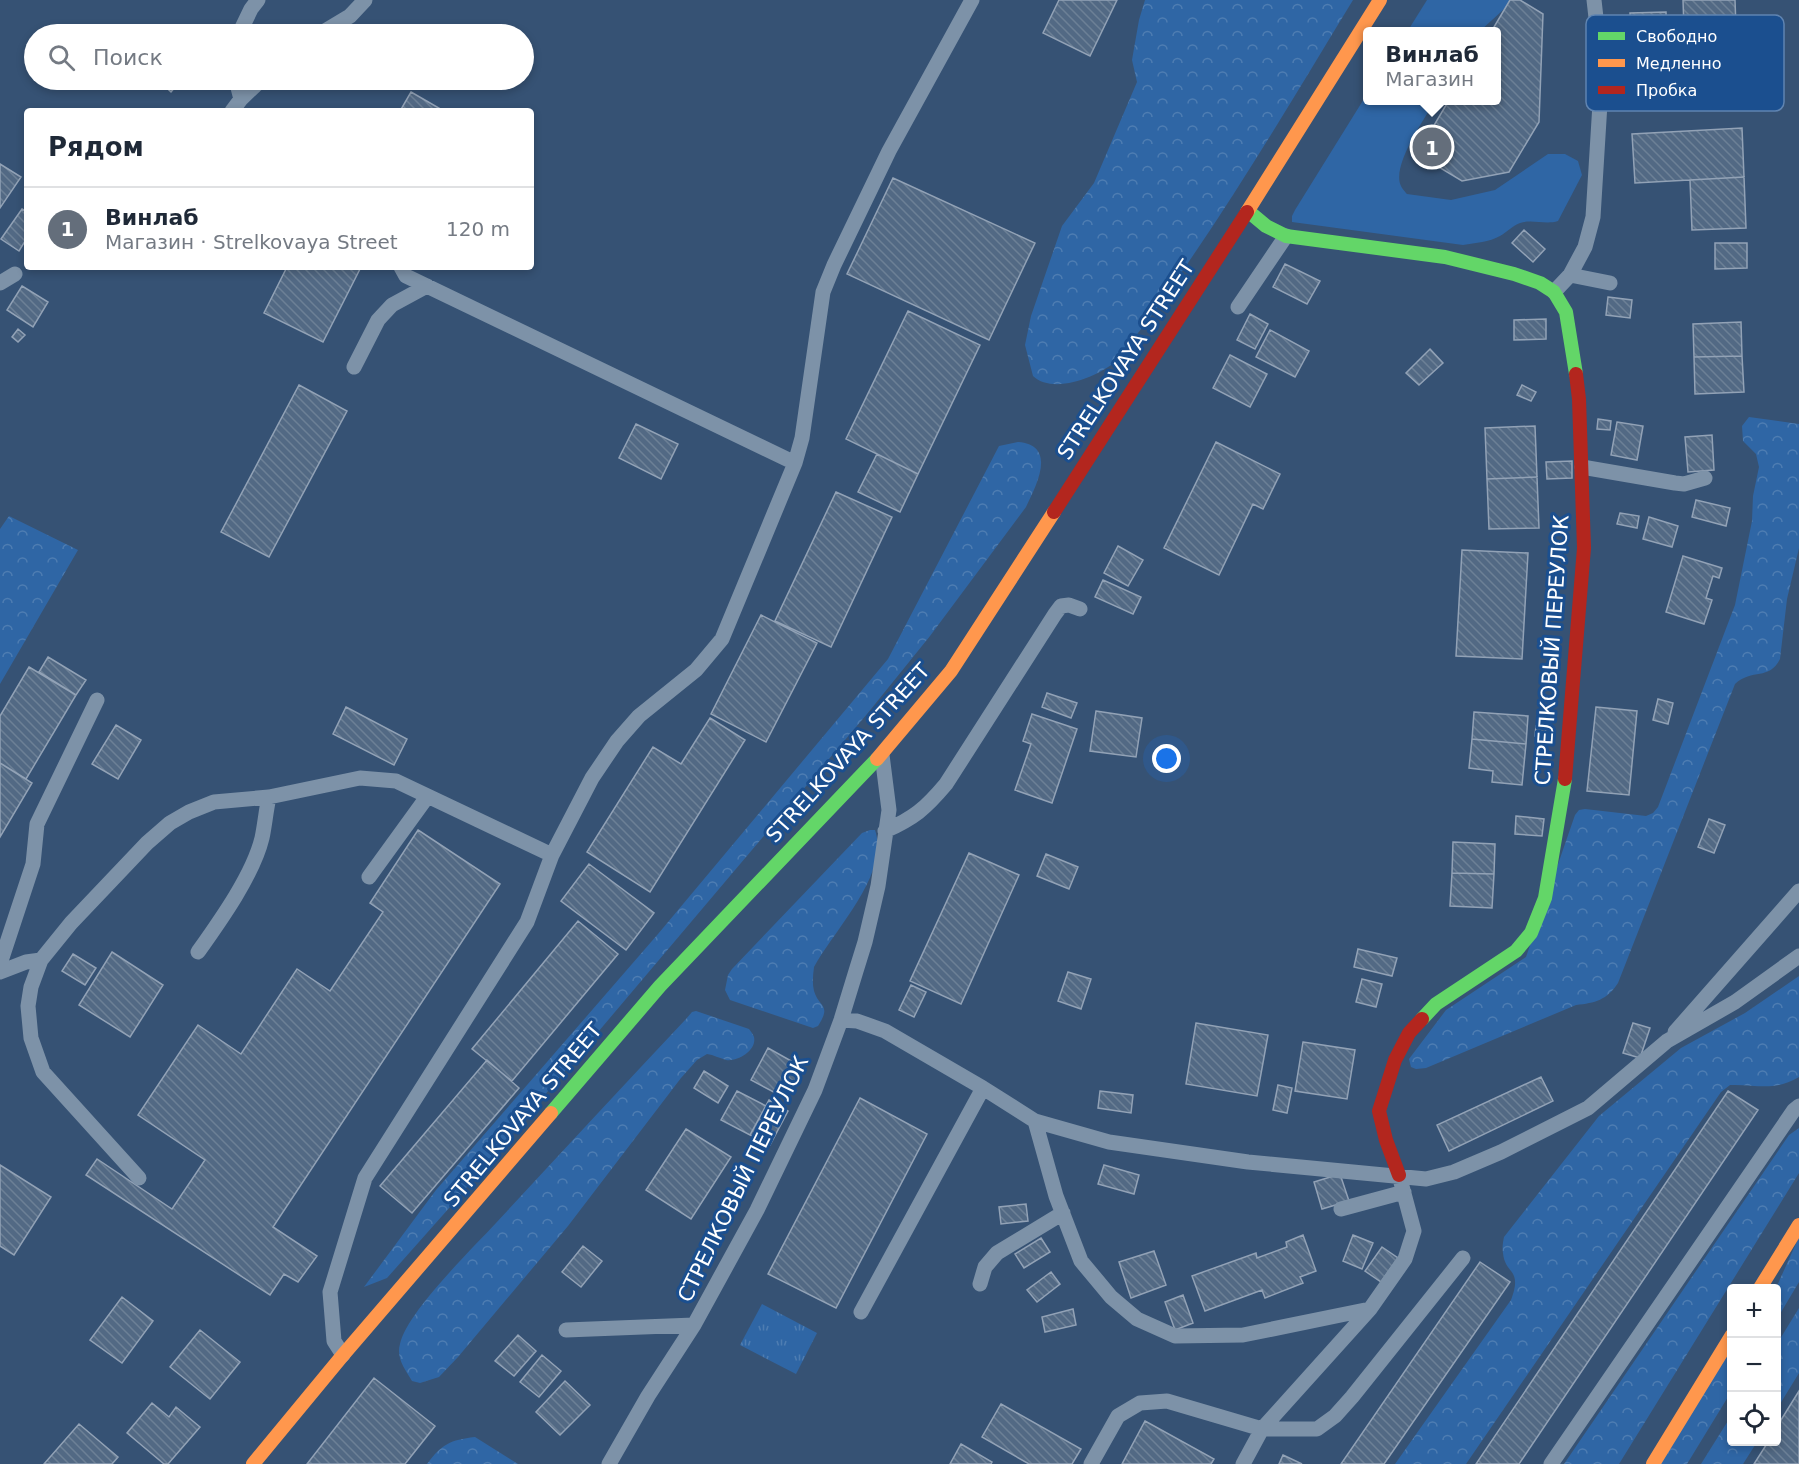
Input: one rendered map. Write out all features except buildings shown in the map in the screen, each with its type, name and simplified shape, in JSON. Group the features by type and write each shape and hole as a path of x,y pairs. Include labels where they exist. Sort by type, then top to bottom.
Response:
{"main road":[{"name":"STRELKOVAYA STREET","path":"1363,27 1380,0"},
{"name":"STRELKOVAYA STREET","path":"253,1464 343,1355 660,986 882,753 951,671 1248,211 1363,27"},
{"path":"1248,211 1266,226 1286,236 1445,257 1514,274 1540,283 1554,292"},
{"name":"СТРЕЛКОВЫЙ ПЕРЕУЛОК","path":"1399,1175 1386,1140 1379,1111 1395,1060 1409,1034 1436,1004 1516,951 1531,933 1545,898 1564,793 1584,548 1579,399 1573,347 1566,312 1554,292"},
{"path":"1763,1284 1799,1226"},
{"path":"1653,1464 1729,1338"}],"lane":[{"path":"244,24 258,0"},
{"path":"337,24 350,16 365,0"},
{"path":"343,1355 334,1341 330,1292 365,1178 527,922 552,855 592,778 617,741 639,717 696,670 722,639 795,463 802,438 823,292 889,151 972,0"},
{"path":"1594,0 1596,15"},
{"path":"236,105 251,90"},
{"path":"1554,292 1570,275 1586,247 1593,217 1600,111"},
{"path":"1238,308 1286,236"},
{"path":"403,270 406,276 795,463"},
{"path":"0,283 15,274"},
{"path":"1570,275 1610,283"},
{"path":"354,367 378,320 392,304 427,286"},
{"path":"1581,467 1684,484 1705,478"},
{"path":"885,831 907,821 922,810 946,784 1061,606 1069,605 1080,609"},
{"path":"0,964 33,864 37,824 97,700"},
{"name":"СТРЕЛКОВЫЙ ПЕРЕУЛОК","path":"609,1464 648,1396 694,1325 757,1210 815,1090 841,1020 865,942 878,886 889,810 882,753"},
{"path":"139,1178 43,1072 31,1038 28,1006 31,987 41,960 79,915 147,843 170,823 214,802 269,796 360,778 396,781 552,855"},
{"path":"198,952 221,920 248,872 261,840 269,796"},
{"path":"369,878 427,796"},
{"path":"841,1020 856,1021 885,1031 1035,1121 1109,1142 1248,1162 1426,1179 1454,1172 1501,1152 1588,1108 1667,1041 1799,891"},
{"path":"1667,1041 1735,1002 1799,956"},
{"path":"0,972 27,962 41,960"},
{"path":"861,1312 983,1088"},
{"path":"1551,1464 1794,1110 1799,1106"},
{"path":"1035,1121 1063,1213 1081,1261 1111,1297 1137,1319 1175,1336 1243,1335 1370,1309"},
{"path":"1243,1464 1262,1429 1370,1309 1405,1259 1414,1231 1399,1175"},
{"path":"1341,1209 1404,1192"},
{"path":"980,1284 985,1267 997,1253 1063,1213"},
{"path":"1091,1464 1118,1416 1140,1403 1167,1401 1262,1429 1317,1429 1335,1416 1463,1258"},
{"path":"566,1330 694,1325"}],"green space":[{"path":"1145,0 1353,0 1226,206 1169,291 1122,355 1108,367 1087,378 1075,382 1052,384 1033,376 1025,345 1031,316 1062,226 1094,183 1137,82 1132,60"},
{"path":"1427,0 1514,0 1484,27 1410,27"},
{"path":"1363,100 1363,105 1433,105 1410,142 1401,167 1399,177 1401,186 1407,194 1451,200 1495,190 1548,154 1565,154 1578,161 1582,175 1558,221 1520,223 1496,238 1463,245 1292,222 1295,210"},
{"path":"1749,417 1799,424 1799,548 1787,599 1780,659 1771,670 1748,676 1735,684 1618,983 1600,1000 1576,1005 1426,1068 1411,1067 1409,1059 1446,1010 1526,957 1575,815 1579,810 1646,816 1658,807 1735,605 1752,521 1753,496 1759,467 1756,454 1743,441 1742,426"},
{"path":"1018,442 1038,450 1041,458 1038,478 1026,507 930,636 867,714 450,1207 387,1278 364,1287 436,1190 658,934 888,659 999,446"},
{"path":"9,516 78,550 0,684 0,529"},
{"path":"875,830 878,847 875,865 868,883 814,967 814,991 824,1010 818,1026 813,1028 730,1000 725,990 728,975 732,969 862,833"},
{"path":"1799,976 1799,1077 1773,1086 1730,1085 1721,1092 1466,1464 1395,1464 1511,1300 1515,1282 1504,1260 1504,1237 1599,1116 1681,1048 1745,1013"},
{"path":"696,1011 749,1029 754,1037 752,1047 745,1055 735,1059 726,1060 707,1054 697,1060 568,1226 458,1357 439,1377 420,1383 412,1381 400,1359 399,1349 405,1331 427,1299 692,1012"},
{"path":"1799,1128 1799,1173 1730,1284 1727,1284 1727,1289 1619,1464 1564,1464 1789,1135"},
{"path":"1799,1237 1799,1282 1781,1312 1781,1284 1778,1284"},
{"path":"762,1304 817,1333 796,1374 740,1345"},
{"path":"1799,1308 1799,1373 1781,1402 1781,1338"},
{"path":"1727,1352 1727,1399 1687,1464 1657,1464"},
{"path":"1727,1422 1727,1446 1754,1446 1743,1464 1701,1464"},
{"path":"475,1437 518,1464 427,1464 447,1444"}],"traffic: fast":[{"path":"1248,211 1266,226 1286,236 1445,257 1514,274 1540,283 1554,292 1566,312 1576,374"},
{"path":"551,1113 660,986 877,759"},
{"path":"1422,1019 1436,1004 1516,951 1531,933 1545,898 1565,779"}],"traffic: slow":[{"path":"1363,27 1380,0"},
{"path":"1247,212 1363,27"},
{"path":"877,759 951,671 1054,512"},
{"path":"253,1464 343,1355 551,1113"},
{"path":"1762,1284 1799,1225"},
{"path":"1653,1464 1730,1338"}],"traffic: jam":[{"path":"1054,512 1247,212"},
{"path":"1565,779 1584,548 1579,399 1576,374"},
{"path":"1399,1175 1386,1140 1379,1111 1395,1060 1409,1033 1422,1019"}],"place":[{"name":"Винлаб","path":"1432,147"}]}
